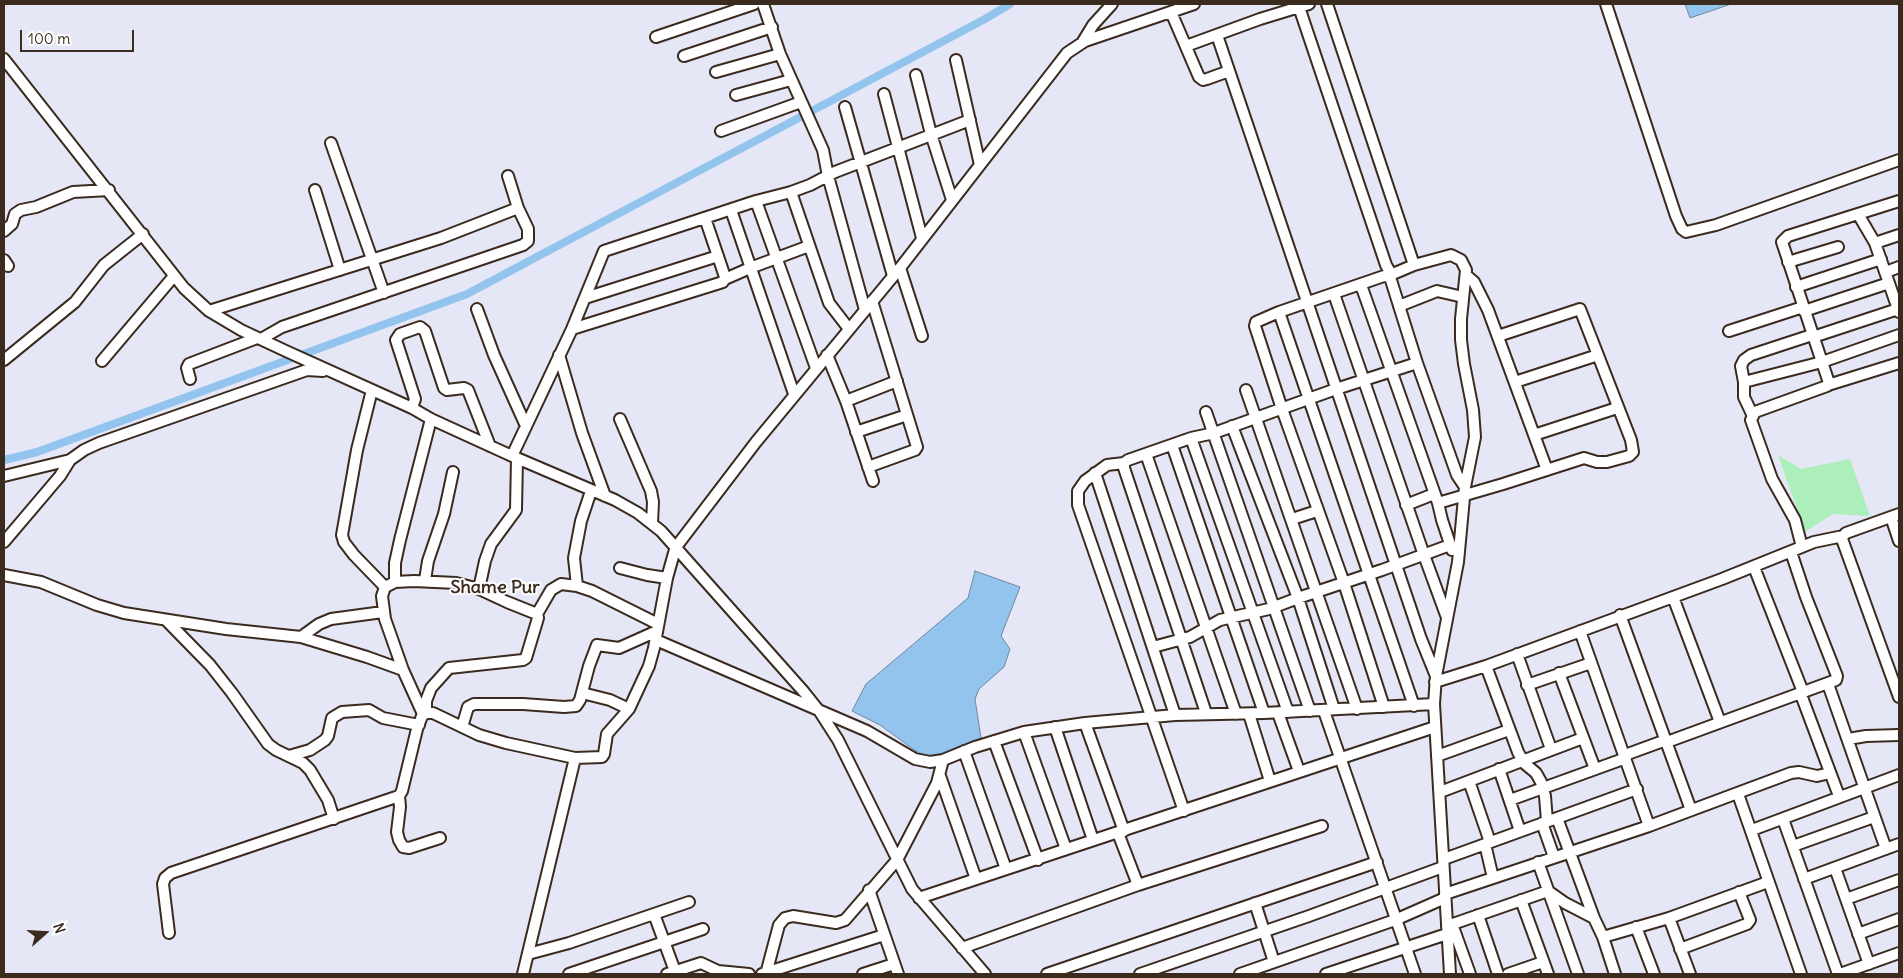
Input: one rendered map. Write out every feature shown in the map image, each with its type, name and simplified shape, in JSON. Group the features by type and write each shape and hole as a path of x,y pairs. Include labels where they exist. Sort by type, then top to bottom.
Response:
{"street":[{"path":"656,37 754,4"},
{"path":"764,4 780,54 823,150 828,176 864,310"},
{"path":"1082,43 1093,25 1112,4"},
{"path":"424,714 433,713 492,739 575,758 602,757 607,734 629,709 649,666 667,578 676,546 714,495 794,394 897,272 1067,53 1082,43 1194,4"},
{"path":"1327,4 1414,265"},
{"path":"1606,4 1676,216 1682,229 1686,232 1716,225 1899,160"},
{"path":"1186,46 1304,5 1417,364 1464,491"},
{"path":"1171,12 1197,75 1201,79 1207,79 1229,71"},
{"path":"684,56 772,27"},
{"path":"1217,35 1435,679"},
{"path":"716,72 780,54"},
{"path":"4,59 109,190 174,276 192,296 220,319 412,408 431,419 606,496 652,523 676,546 820,712 843,748 897,860 919,898 985,974"},
{"path":"956,60 980,165"},
{"path":"916,75 931,134 952,200"},
{"path":"736,95 791,80"},
{"path":"884,94 922,238"},
{"path":"720,130 801,102"},
{"path":"845,107 860,162 897,272 922,336"},
{"path":"479,589 491,544 516,510 515,457 526,426 572,328 604,251 756,201 792,192 860,162 970,120"},
{"path":"331,143 384,294"},
{"path":"190,379 187,368 188,364 259,338 282,327 384,294 523,245 528,241 528,229 518,208 508,176"},
{"path":"4,231 12,224 16,214 21,210 36,208 73,192 109,190"},
{"path":"315,190 340,270"},
{"path":"792,192 829,303 848,329"},
{"path":"756,201 816,368"},
{"path":"1828,385 1829,382 1782,244 1786,237 1899,201"},
{"path":"209,311 441,238 518,208"},
{"path":"731,210 794,394"},
{"path":"1802,547 1796,520 1776,486 1755,433 1751,420 1752,414 1744,397 1742,366 1746,358 1899,311 1897,297 1875,243 1858,214"},
{"path":"705,218 725,279"},
{"path":"4,360 75,302 104,265 142,234"},
{"path":"1875,243 1899,235"},
{"path":"572,328 720,284 725,279 750,268 809,246"},
{"path":"1788,262 1838,246"},
{"path":"1384,708 1344,583 1317,511 1255,326 1260,320 1279,312 1390,275 1414,265 1451,255 1461,260 1466,270 1461,340 1475,430 1464,491 1458,562 1435,679 1435,727 1448,928 1447,972"},
{"path":"585,298 718,256"},
{"path":"1796,287 1881,259"},
{"path":"1886,272 1899,267"},
{"path":"1466,275 1474,282 1480,293 1498,336 1547,470"},
{"path":"102,361 174,276"},
{"path":"1729,331 1890,283"},
{"path":"1361,285 1436,498 1450,545 1458,562"},
{"path":"1399,306 1437,291 1463,297"},
{"path":"1334,294 1362,381 1447,616"},
{"path":"868,467 916,449 897,380 872,302"},
{"path":"478,309 494,354 526,426"},
{"path":"1406,505 1503,484 1584,458 1597,462 1607,462 1632,454 1633,446 1580,309 1498,336"},
{"path":"1279,312 1414,706"},
{"path":"412,408 415,399 396,340 402,333 423,328 444,388 448,390 464,388 468,390 490,446"},
{"path":"1744,382 1822,362 1899,335"},
{"path":"559,355 582,433 606,496"},
{"path":"827,355 846,401 873,481"},
{"path":"1514,382 1598,355"},
{"path":"1752,414 1828,385 1899,363"},
{"path":"1184,811 1078,504 1078,491 1095,473 1107,465 1124,463 1191,438 1214,433 1336,389 1417,364"},
{"path":"4,476 70,460 84,450 99,443 307,370 331,372"},
{"path":"846,401 897,380"},
{"path":"372,390 353,469 342,534 344,542 350,551 384,586"},
{"path":"1246,390 1357,709"},
{"path":"1534,435 1617,408"},
{"path":"1206,412 1310,711"},
{"path":"856,432 907,415"},
{"path":"395,582 394,568 396,555 431,419"},
{"path":"620,419 651,492 653,502 652,523"},
{"path":"1232,426 1298,598 1341,759 1415,974"},
{"path":"1191,438 1253,613 1299,771"},
{"path":"1172,445 1264,714"},
{"path":"1146,454 1236,714"},
{"path":"4,542 60,476 70,460"},
{"path":"1124,463 1124,468 1206,713"},
{"path":"425,580 428,561 444,514 453,472"},
{"path":"1095,473 1176,714"},
{"path":"577,586 574,558 581,521 591,491"},
{"path":"1292,519 1317,511"},
{"path":"1435,679 1486,666 1754,567 1802,547 1843,536 1895,515 1899,541"},
{"path":"1843,536 1842,539 1899,697"},
{"path":"1153,647 1196,634 1220,620 1274,607 1450,545"},
{"path":"1510,800 1666,741 1834,681 1837,676 1806,597 1791,552"},
{"path":"1754,567 1839,796"},
{"path":"620,568 667,578"},
{"path":"4,575 41,582 113,610 226,629 301,637 403,670"},
{"path":"384,586 395,582 425,580 456,583 479,589 537,614"},
{"path":"440,838 406,849 401,845 397,832 400,807 399,796 431,688 449,668 523,660 526,658 537,614 554,586 561,584 577,586 612,600 657,632 820,712 875,735 915,759 930,762 943,760 964,751 1024,732 1085,723 1176,714 1264,714 1434,704"},
{"path":"384,586 382,596 383,612 403,670 424,714"},
{"path":"1673,597 1720,722"},
{"path":"301,637 319,624 331,619 383,612"},
{"path":"1620,616 1691,810"},
{"path":"166,620 210,665 268,744 303,763 310,770 328,800 334,819"},
{"path":"1580,631 1649,826"},
{"path":"462,727 467,709 472,705 575,706 579,702 597,645 619,648 657,632"},
{"path":"1517,654 1551,750"},
{"path":"1527,685 1591,663"},
{"path":"1486,666 1522,760 1536,773 1543,788 1554,857"},
{"path":"1559,673 1595,769"},
{"path":"1828,684 1886,849"},
{"path":"582,693 610,700 629,709"},
{"path":"289,756 310,750 325,740 328,736 332,718 342,712 369,710 383,718 419,725"},
{"path":"1249,714 1270,781"},
{"path":"1085,723 1138,885"},
{"path":"1055,727 1093,840"},
{"path":"919,898 1435,727"},
{"path":"1437,756 1509,730"},
{"path":"1024,732 1066,850"},
{"path":"1848,739 1866,736 1899,735"},
{"path":"1440,792 1582,738"},
{"path":"994,741 1038,860"},
{"path":"964,751 1006,869"},
{"path":"523,974 575,758"},
{"path":"765,974 779,925 785,918 793,916 840,922 848,917 869,890 897,860 928,803 940,776 943,760"},
{"path":"1499,769 1520,831"},
{"path":"1240,974 1395,920 1445,896 1493,878 1649,826 1791,774 1800,772 1817,776 1830,773"},
{"path":"1752,830 1899,775"},
{"path":"940,776 976,879"},
{"path":"1468,781 1488,843 1493,878"},
{"path":"1140,974 1264,932 1384,887 1488,843 1637,788"},
{"path":"1738,794 1801,974"},
{"path":"169,932 163,884 167,876 399,796"},
{"path":"1793,846 1874,816"},
{"path":"1783,819 1839,974 1899,954"},
{"path":"1549,821 1570,852 1594,918 1603,937 1615,974"},
{"path":"962,948 1138,885 1322,826"},
{"path":"1804,879 1899,844"},
{"path":"1047,974 1377,862"},
{"path":"1538,862 1578,974"},
{"path":"1835,868 1869,964"},
{"path":"1846,900 1899,880"},
{"path":"1603,937 1669,918 1768,882"},
{"path":"867,974 896,969 869,890"},
{"path":"1548,891 1565,903 1594,918"},
{"path":"1326,974 1405,947 1478,915 1548,891"},
{"path":"1680,949 1747,924 1749,917 1740,892"},
{"path":"1521,900 1548,974"},
{"path":"528,954 569,943 689,902"},
{"path":"1255,903 1274,962"},
{"path":"654,914 673,973 701,963 718,971 748,974"},
{"path":"1478,915 1498,974"},
{"path":"1669,918 1690,974"},
{"path":"1858,934 1899,919"},
{"path":"1636,927 1654,974"},
{"path":"1448,928 1470,974"},
{"path":"569,974 703,929"},
{"path":"765,974 884,935"},
{"path":"1508,974 1543,962"}],"green space":[{"path":"1778,455 1801,469 1850,459 1870,516 1833,514 1805,532"}],"water":[{"path":"1685,4 1731,4 1690,18"},
{"path":"975,571 1020,587 1001,636 1010,649 1004,667 979,689 975,699 981,738 935,758 925,756 880,725 852,711 866,684 968,598"}],"waterway":[{"path":"4,460 37,452 467,294 1010,4"}],"district":[{"name":"Shame Pur","path":"495,588"}]}
